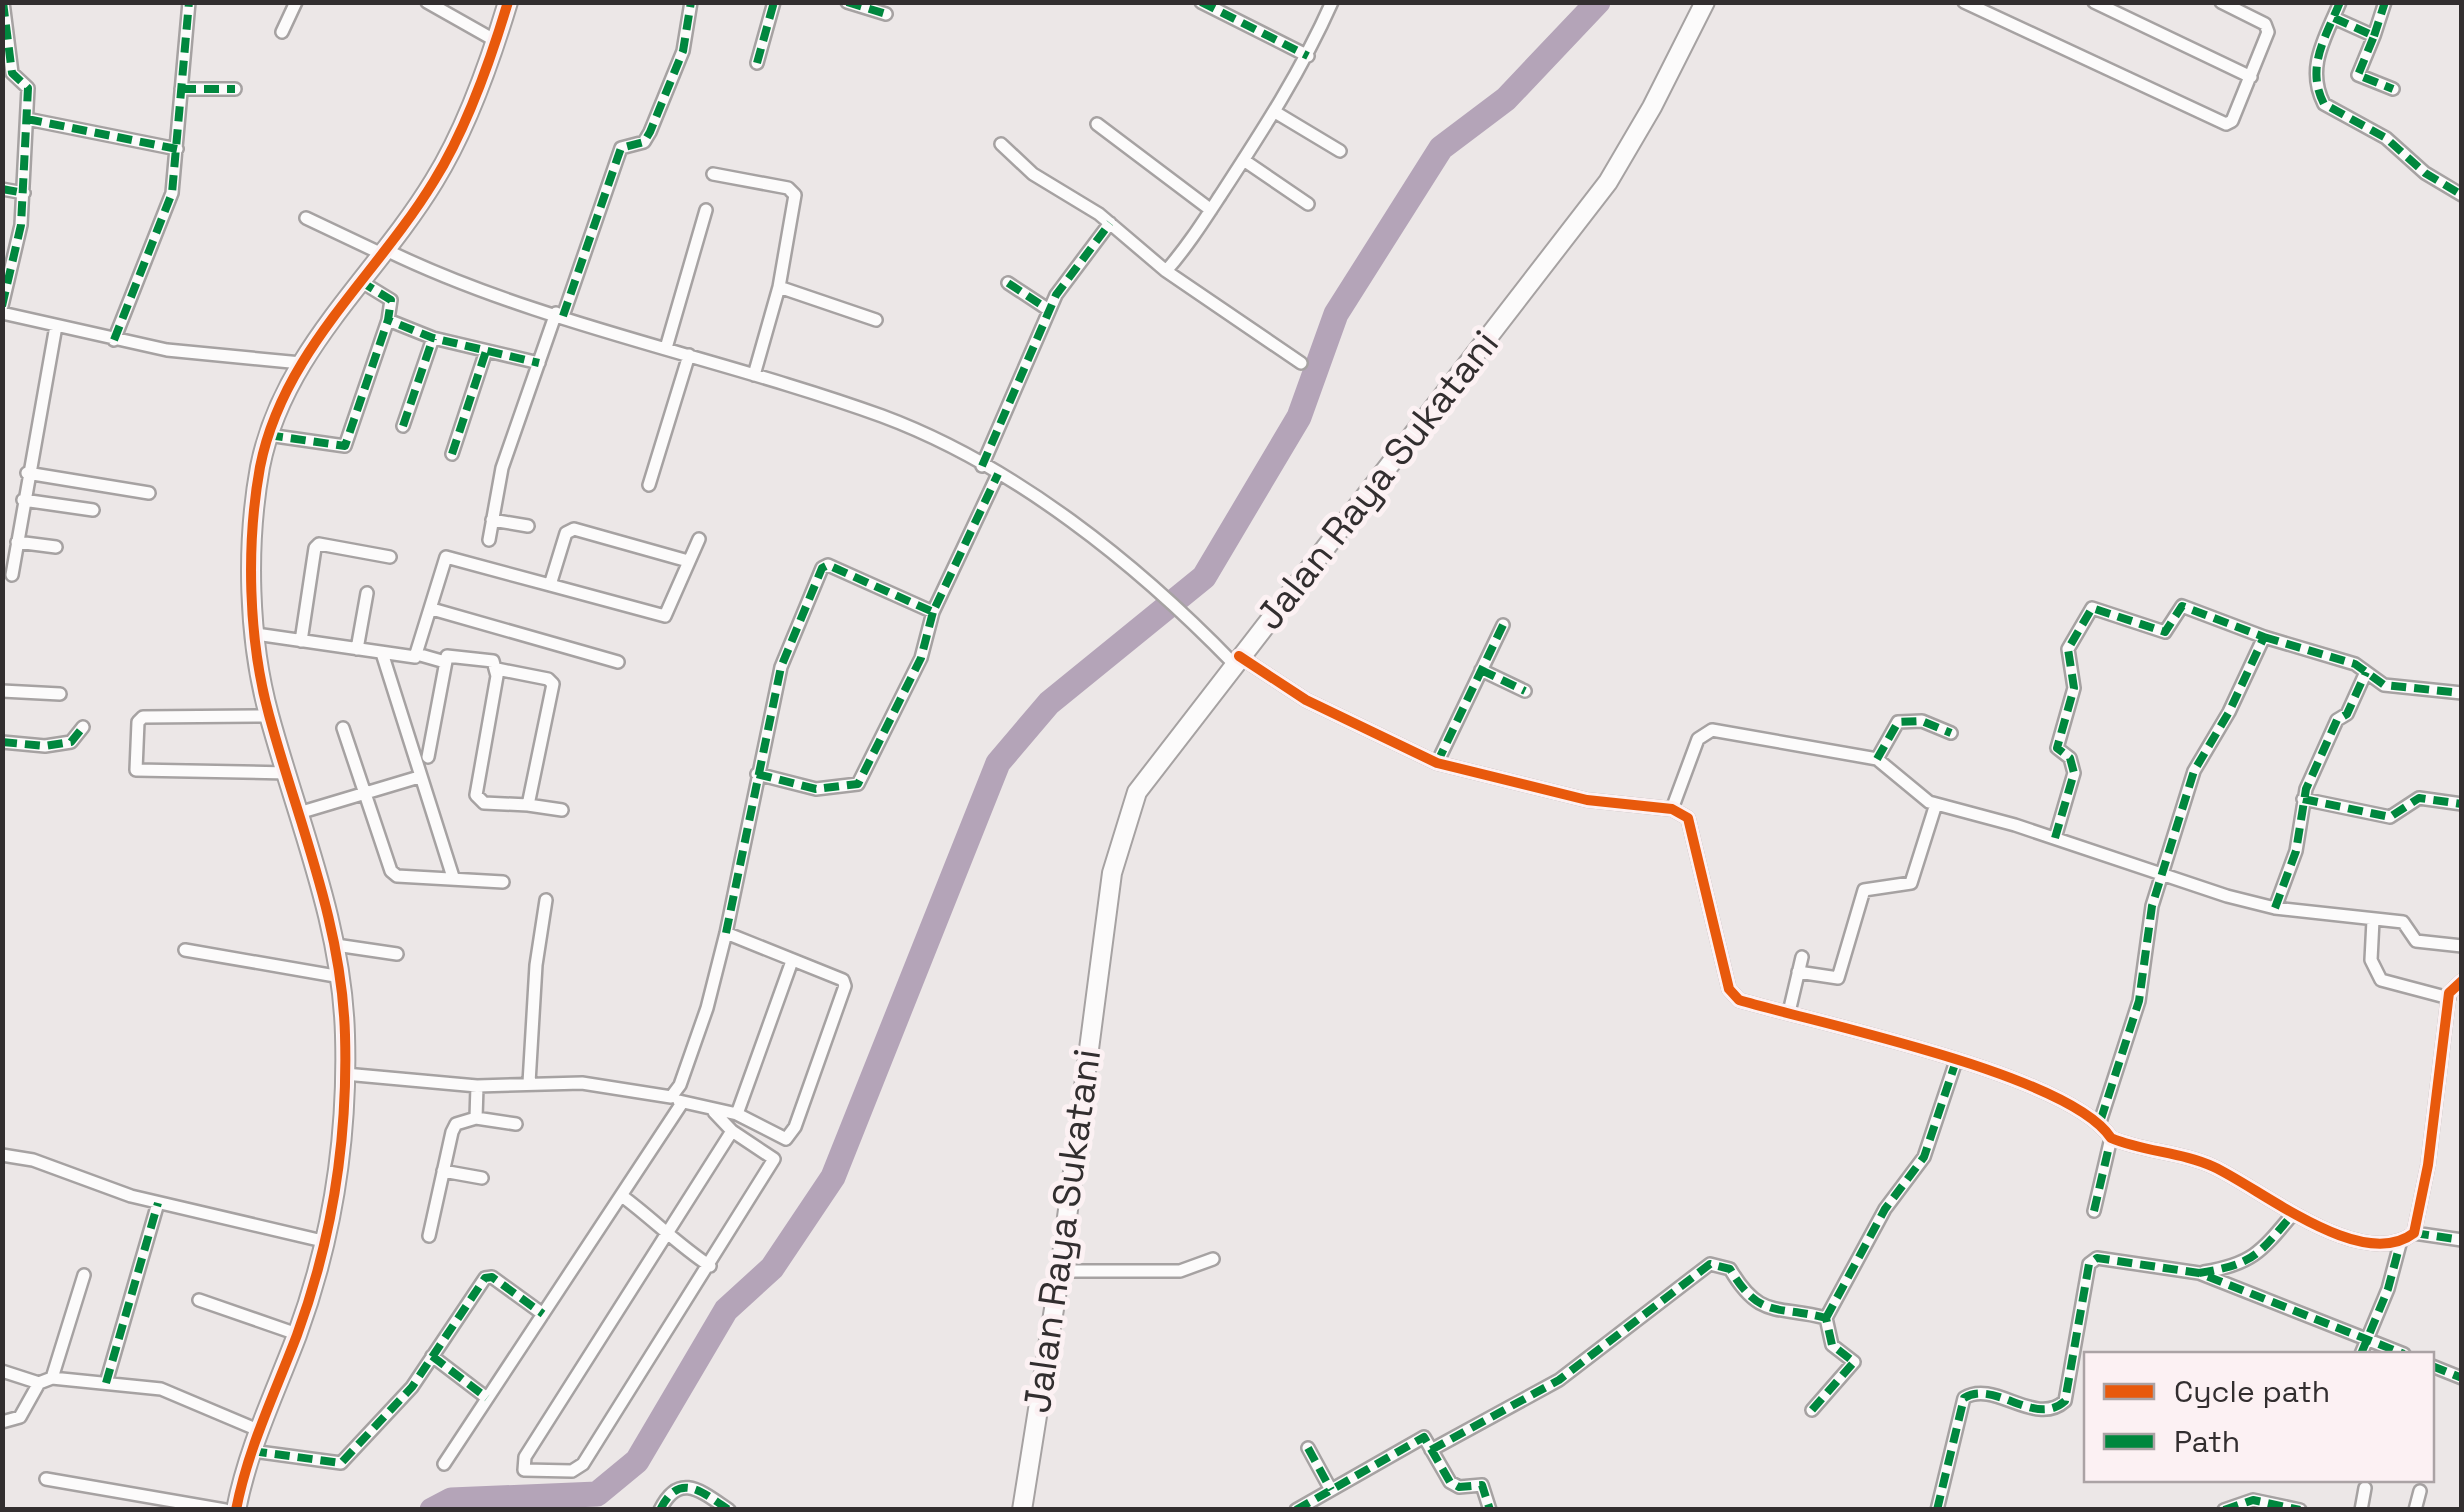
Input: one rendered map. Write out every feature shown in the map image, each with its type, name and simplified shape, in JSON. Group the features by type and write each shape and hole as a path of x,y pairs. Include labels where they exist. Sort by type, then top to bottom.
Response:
{"main road":[{"path":"236,1510 258,1430 297,1334 327,1242 344,1146 345,1074 336,945 302,812 270,716 256,634 253,568 260,471 268,434 302,362 436,178 496,42 508,2"},
{"name":"Jalan Raya Sukatani","path":"1022,1510 1060,1271 1101,942 1125,824 1136,792 1608,182 1652,107 1705,2"}],"street":[{"path":"3,2 12,73 28,84 24,193 2,310 167,350 302,362"},
{"path":"114,340 164,221 177,149 189,2"},
{"path":"282,32 296,2"},
{"path":"428,2 496,42"},
{"path":"489,540 502,468 538,363 621,148 644,142 650,132 683,51 691,2"},
{"path":"757,63 774,2"},
{"path":"848,2 886,14"},
{"path":"1202,2 1308,56"},
{"path":"1166,271 1246,161 1308,56 1332,2"},
{"path":"2094,2 2251,76"},
{"path":"1967,3 2219,124 2232,120 2268,38 2266,24 2220,2"},
{"path":"2340,2 2317,54 2316,78 2324,104 2386,138 2425,173 2462,195"},
{"path":"2385,2 2358,76 2393,88"},
{"path":"2334,18 2374,36"},
{"path":"181,89 235,89"},
{"path":"1275,112 1340,151"},
{"path":"27,119 177,149"},
{"path":"1098,124 1212,210"},
{"path":"1000,144 1033,174 1110,223 1166,271 1301,364"},
{"path":"1246,161 1308,204"},
{"path":"713,174 794,192 779,287 754,375"},
{"path":"2,189 24,193"},
{"path":"666,348 706,210"},
{"path":"306,218 421,267 884,417 998,474 1140,573 1236,660 1306,700 1437,763 1587,800 1672,809 1692,824 1732,995 1956,1061 2069,1104 2100,1122 2111,1138 2212,1166 2292,1216 2380,1245 2400,1244"},
{"path":"982,466 1049,310 1110,223"},
{"path":"268,434 345,446 392,302 360,281"},
{"path":"1008,282 1049,310"},
{"path":"779,287 876,320"},
{"path":"388,320 433,338 538,363"},
{"path":"12,576 27,473 56,326"},
{"path":"404,426 433,338"},
{"path":"452,454 486,351"},
{"path":"649,485 689,355"},
{"path":"27,473 149,493"},
{"path":"757,774 816,789 858,784 921,658 933,612 998,474"},
{"path":"23,500 93,510"},
{"path":"492,520 528,526"},
{"path":"550,585 566,532 574,529 688,560"},
{"path":"418,654 446,557 665,616 699,539"},
{"path":"17,542 56,547"},
{"path":"301,641 315,548 319,544 390,556"},
{"path":"444,1464 622,1196 676,1100 707,1008 726,933 780,667 825,565 933,612"},
{"path":"357,649 366,593"},
{"path":"2055,838 2074,772 2070,758 2057,748 2074,688 2068,650 2092,608 2166,632 2182,606 2354,664 2384,686 2462,692"},
{"path":"432,609 618,662"},
{"path":"1437,763 1503,625"},
{"path":"256,634 410,658 418,654 445,662"},
{"path":"2100,1122 2139,1001 2160,875 2194,771 2229,712 2264,636"},
{"path":"382,653 452,877"},
{"path":"428,757 445,662 450,653 492,661 497,669 476,795 484,802 562,810"},
{"path":"497,669 548,678 553,684 528,805"},
{"path":"1480,670 1524,692"},
{"path":"2274,908 2296,852 2303,799 2337,720 2347,714 2366,672"},
{"path":"2,691 60,694"},
{"path":"270,716 143,717 138,722 136,770 289,773"},
{"path":"1877,759 1898,722 1922,720 1951,733"},
{"path":"2,742 58,745 71,742 82,727"},
{"path":"343,728 391,871 396,876 502,882"},
{"path":"1672,809 1698,739 1712,730 1877,759 1921,798 1936,804 2274,908 2405,923 2416,941 2462,946"},
{"path":"302,812 419,778"},
{"path":"2303,799 2390,817 2419,798 2462,804"},
{"path":"1798,972 1838,978 1864,890 1911,883 1936,804"},
{"path":"529,1083 536,965 546,900"},
{"path":"2374,920 2372,960 2381,980 2448,998"},
{"path":"726,933 843,980 845,986 795,1126 583,1464 572,1471 524,1470 525,1458 732,1131"},
{"path":"336,945 397,954"},
{"path":"185,950 341,976"},
{"path":"1789,1012 1802,957"},
{"path":"737,1114 792,961"},
{"path":"2361,1352 2400,1244 2414,1233 2428,1165 2448,998 2462,981"},
{"path":"1812,1410 1854,1362 1832,1344 1826,1318 1885,1210 1924,1157 1956,1061"},
{"path":"345,1074 477,1086 582,1083 737,1114 786,1138"},
{"path":"476,1118 477,1086"},
{"path":"714,1112 732,1131 774,1159"},
{"path":"429,1236 456,1124 476,1118 516,1124"},
{"path":"2094,1211 2111,1138"},
{"path":"2,1155 32,1160 108,1190 327,1242"},
{"path":"444,1172 482,1178"},
{"path":"622,1196 650,1216 666,1237 710,1266"},
{"path":"106,1383 158,1203"},
{"path":"2199,1273 2241,1266 2258,1254 2292,1216"},
{"path":"2414,1233 2462,1240"},
{"path":"1937,1510 1964,1398 1977,1393 2033,1408 2058,1406 2065,1401 2089,1264 2109,1257 2199,1273 2399,1352"},
{"path":"1060,1271 1180,1271 1213,1259"},
{"path":"1430,1450 1560,1380 1706,1265 1726,1266 1745,1295 1761,1306 1826,1318"},
{"path":"2,1422 20,1416 46,1380 84,1275"},
{"path":"252,1451 341,1463 412,1387 485,1278 492,1277 543,1314"},
{"path":"199,1300 297,1334"},
{"path":"432,1356 460,1372 487,1398"},
{"path":"2434,1367 2462,1378"},
{"path":"2,1371 46,1380 161,1389 258,1430"},
{"path":"1296,1510 1420,1438 1427,1440 1450,1482 1459,1487 1482,1485 1490,1510"},
{"path":"1308,1448 1331,1490"},
{"path":"46,1479 225,1510"},
{"path":"660,1510 670,1491 678,1487 698,1490 729,1510"},
{"path":"2361,1510 2365,1488"},
{"path":"2415,1510 2420,1492"},
{"path":"2224,1510 2253,1500 2300,1510"}],"waterway":[{"path":"432,1510 451,1500 597,1494 637,1461 726,1310 772,1268 833,1177 998,763 1049,703 1204,577 1299,417 1336,314 1441,148 1506,99 1598,2"}],"marked path":[{"path":"2,306 21,225 28,88 12,73 3,2"},
{"path":"114,340 172,193 189,2"},
{"path":"563,316 621,148 644,142 650,132 683,51 691,2"},
{"path":"757,63 774,2"},
{"path":"847,2 886,14"},
{"path":"1201,2 1308,56"},
{"path":"2340,2 2317,65 2324,104 2386,138 2425,173 2462,195"},
{"path":"2374,36 2385,2"},
{"path":"2334,18 2374,36 2358,75 2393,89"},
{"path":"181,89 235,89"},
{"path":"27,119 177,149"},
{"path":"2,189 24,193"},
{"path":"982,466 1056,295 1110,223"},
{"path":"360,281 391,300 388,320 433,338 539,363"},
{"path":"1008,283 1049,310"},
{"path":"268,435 345,446 388,320"},
{"path":"403,426 433,338"},
{"path":"452,454 486,351"},
{"path":"726,933 781,667 822,568 828,565 933,612 998,474"},
{"path":"2055,838 2074,773 2070,758 2057,748 2074,688 2068,649 2092,608 2165,632 2182,606 2264,637 2229,712 2194,771 2152,906 2139,1001 2100,1122"},
{"path":"757,774 816,789 858,784 921,658 933,612"},
{"path":"1437,763 1503,625"},
{"path":"2264,637 2355,664 2384,685 2462,693"},
{"path":"1481,670 1525,691"},
{"path":"2275,908 2296,851 2306,789 2337,720 2347,714 2366,672"},
{"path":"1877,759 1898,722 1922,721 1951,733"},
{"path":"2,742 45,746 71,742 83,727"},
{"path":"2303,799 2390,817 2419,798 2462,804"},
{"path":"1826,1318 1885,1209 1924,1157 1956,1061"},
{"path":"2094,1211 2111,1138"},
{"path":"106,1383 158,1203"},
{"path":"2199,1273 2232,1266 2253,1256 2292,1215"},
{"path":"2414,1233 2462,1240"},
{"path":"2362,1352 2388,1289 2400,1244"},
{"path":"1937,1510 1964,1398 1989,1394 2041,1409 2065,1401 2089,1264 2097,1258 2199,1273 2399,1352"},
{"path":"1431,1450 1559,1380 1710,1264 1730,1269 1751,1296 1771,1308 1826,1318 1832,1345 1854,1362 1812,1410"},
{"path":"252,1451 341,1463 412,1387 485,1278 492,1277 543,1314"},
{"path":"432,1356 487,1398"},
{"path":"2434,1367 2462,1378"},
{"path":"1296,1510 1424,1437 1450,1482 1459,1487 1482,1485 1490,1510"},
{"path":"1308,1448 1331,1490"},
{"path":"660,1510 667,1498 683,1488 700,1491 729,1510"},
{"path":"2224,1510 2253,1500 2300,1510"}],"cycle path":[{"path":"236,1510 255,1443 297,1335 320,1261 341,1150 345,1074 342,993 336,953 317,873 269,715 257,655 251,559 260,467 272,425 310,351 411,216 446,161 477,94 508,2"},
{"path":"1239,656 1306,700 1437,763 1587,800 1672,809 1688,818 1729,989 1739,1000 1881,1037 1996,1073 2046,1093 2086,1115 2111,1138 2214,1167 2341,1236 2368,1243 2392,1243 2414,1233 2428,1165 2449,993 2462,981"}]}
